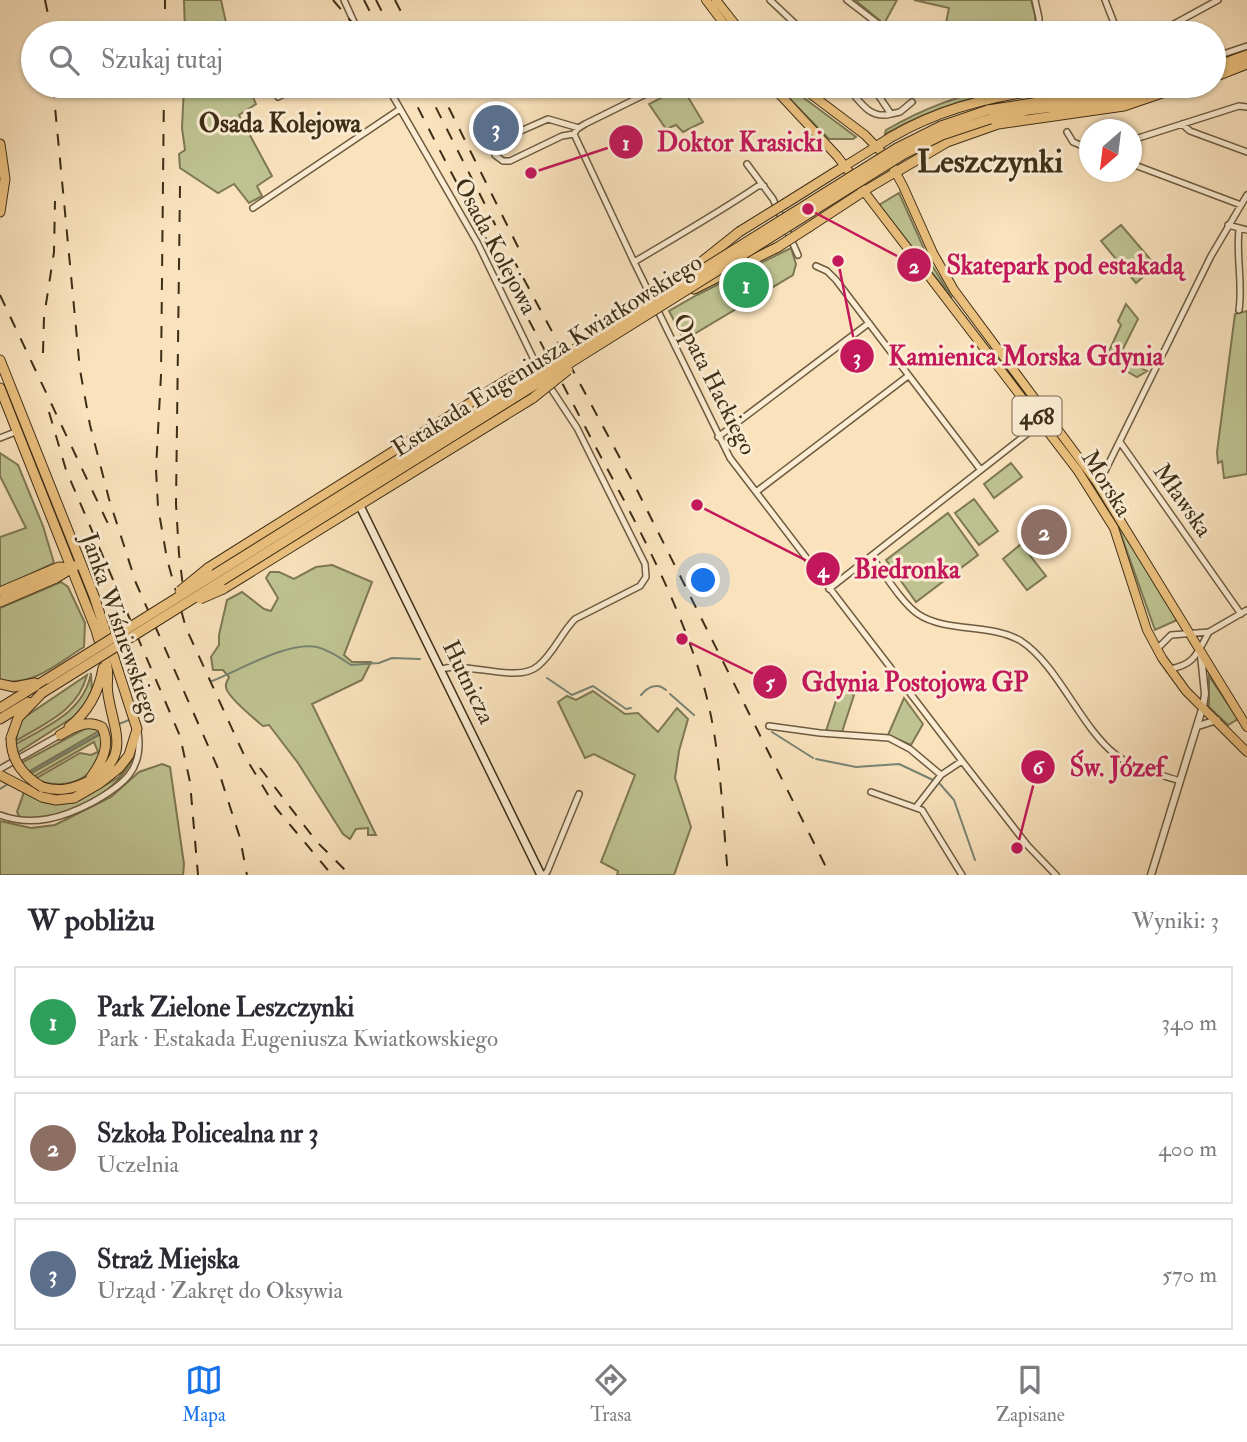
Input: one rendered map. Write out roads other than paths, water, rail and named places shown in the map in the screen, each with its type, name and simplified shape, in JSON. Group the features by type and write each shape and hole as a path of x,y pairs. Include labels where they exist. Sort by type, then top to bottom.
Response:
{"highway":[{"path":"1226,63 1247,55"},
{"path":"1226,72 1247,64"},
{"path":"877,146 936,115 996,98"},
{"name":"Estakada Eugeniusza Kwiatkowskiego","path":"0,708 583,344 904,154 989,114 1075,98"},
{"name":"Estakada Eugeniusza Kwiatkowskiego","path":"989,114 1130,98"},
{"path":"896,172 947,142 998,124 1124,106 1148,98"},
{"path":"936,115 947,142"},
{"path":"0,144 5,185 0,212"},
{"path":"658,302 739,232 845,166"},
{"path":"658,302 754,260 809,228 864,191"},
{"name":"Estakada Eugeniusza Kwiatkowskiego","path":"0,719 594,349 658,302"},
{"path":"155,612 208,568 363,470 510,378 583,344"},
{"path":"176,610 232,585 378,495 533,398 594,349"},
{"name":"Janka Wiśniewskiego","path":"0,360 107,671 108,695 118,742 108,766 89,780"},
{"name":"Janka Wiśniewskiego","path":"0,388 22,430 81,564 136,725"},
{"path":"0,602 81,564"},
{"path":"0,593 59,567 72,568"},
{"path":"60,735 84,713 94,697 102,674 103,655"},
{"path":"0,684 14,687 47,680"},
{"path":"43,693 18,718 11,738 13,755 20,768 42,792 65,790 89,780 105,750 106,737 102,727 92,723 85,723 60,735"},
{"path":"0,775 55,800 74,798 107,779 119,768 129,755 136,725"}],"main road":[{"path":"706,0 722,21"},
{"path":"716,0 733,21"},
{"name":"Morska","path":"783,98 845,166 1078,471 1109,518 1120,543 1147,630 1169,669 1186,691 1247,752"},
{"name":"Morska","path":"816,98 877,146 896,172 933,253 954,290 1096,481 1247,727"},
{"path":"845,166 877,146"},
{"path":"864,191 896,172"},
{"name":"Hutnicza","path":"346,481 358,490 360,506 542,875"}],"street":[{"path":"344,0 354,21"},
{"path":"770,0 792,21"},
{"path":"847,0 874,21"},
{"path":"1035,0 1039,21"},
{"path":"1105,0 1113,21"},
{"path":"1179,21 1217,0"},
{"path":"1226,53 1247,46"},
{"name":"Osada Kolejowa","path":"394,98 478,244 533,360 577,428 645,564 646,577 640,586 575,619 544,661 533,670 508,673 460,666 441,669"},
{"path":"579,128 548,119 500,140 495,146 495,155 506,162 562,136 574,134 579,128 638,98"},
{"path":"858,98 872,113 881,117 900,112 912,102"},
{"path":"880,98 891,114"},
{"path":"1142,137 1239,106 1247,107"},
{"path":"253,208 400,109"},
{"path":"1182,124 1190,131 1247,152"},
{"path":"1067,132 1073,142 1079,144"},
{"name":"Opata Hackiego","path":"574,134 718,437 735,465 1028,846 1056,875"},
{"path":"747,164 783,217 798,254"},
{"path":"1142,168 1241,205"},
{"path":"634,262 758,186 764,186"},
{"path":"1096,481 1103,475 1228,225 1247,195"},
{"path":"1228,225 1247,230"},
{"path":"1238,310 1241,289 1237,259 1239,230"},
{"path":"816,266 827,271 836,280 980,470"},
{"path":"718,437 869,323"},
{"path":"363,470 389,466 506,393 528,374 543,375 536,388 394,474 378,495"},
{"path":"755,492 908,376"},
{"path":"829,589 1042,422"},
{"path":"0,438 22,430"},
{"name":"Mławska","path":"1119,442 1244,612"},
{"path":"871,556 918,614 1006,635 1022,642 1041,660 1113,752 1131,764 1180,781"},
{"path":"1157,649 1171,635 1209,632 1244,612"},
{"path":"1169,669 1186,666 1200,650 1209,632"},
{"path":"1151,875 1203,706 1205,685 1200,650"},
{"path":"1198,726 1217,720"},
{"name":"Janka Wiśniewskiego","path":"0,815 26,821 66,816 110,792 125,781 136,763 139,743 136,725"},
{"path":"769,726 889,738 910,748 940,775"},
{"path":"0,769 60,735"},
{"path":"917,806 940,775 962,761"},
{"path":"871,792 917,806 929,818 962,875"},
{"path":"542,875 547,872 579,794"}],"waterway":[{"path":"212,681 278,652 305,646 326,650 351,665 379,663 392,658 420,659"},
{"path":"547,678 572,695 593,686 626,709 631,708"},
{"path":"641,695 653,686 666,690"},
{"path":"670,694 694,715"},
{"path":"139,715 150,710"},
{"path":"119,724 129,720"},
{"path":"772,732 813,758"},
{"path":"28,773 100,733"},
{"path":"816,759 856,767 899,764 933,780"},
{"path":"0,789 8,784"},
{"path":"940,784 954,800 975,860"}],"railway":[{"path":"45,0 49,21"},
{"path":"165,0 165,21"},
{"path":"333,0 351,21"},
{"path":"364,0 375,21"},
{"path":"376,0 387,21"},
{"path":"395,0 406,21"},
{"path":"54,98 80,370 90,425 109,499 136,583 217,766 240,838 247,875"},
{"path":"164,98 161,375 156,469 158,507 167,559 186,628 244,755 276,808 332,875"},
{"path":"413,98 640,531 682,623 710,710 720,780 728,875"},
{"path":"431,98 505,244 635,486 830,875"},
{"path":"444,98 522,255"},
{"path":"180,186 176,504 184,595"},
{"path":"43,353 44,317 54,252 55,201"},
{"path":"0,295 110,528"},
{"path":"49,412 66,470 180,736 190,782 198,875"},
{"path":"260,768 317,842 350,875"}],"place":[{"name":"Straż Miejska","path":"496,128"},
{"name":"Doktor Krasicki","path":"531,173"},
{"name":"Skatepark pod estakadą","path":"808,209"},
{"name":"Kamienica Morska Gdynia","path":"838,261"},
{"name":"Park Zielone Leszczynki","path":"746,285"},
{"name":"Biedronka","path":"697,505"},
{"name":"Szkoła Policealna nr 3","path":"1044,532"},
{"name":"Gdynia Postojowa GP","path":"682,639"},
{"name":"Św. Józef","path":"1017,848"}],"district":[{"name":"Osada Kolejowa","path":"280,123"},
{"name":"Leszczynki","path":"990,161"}]}
